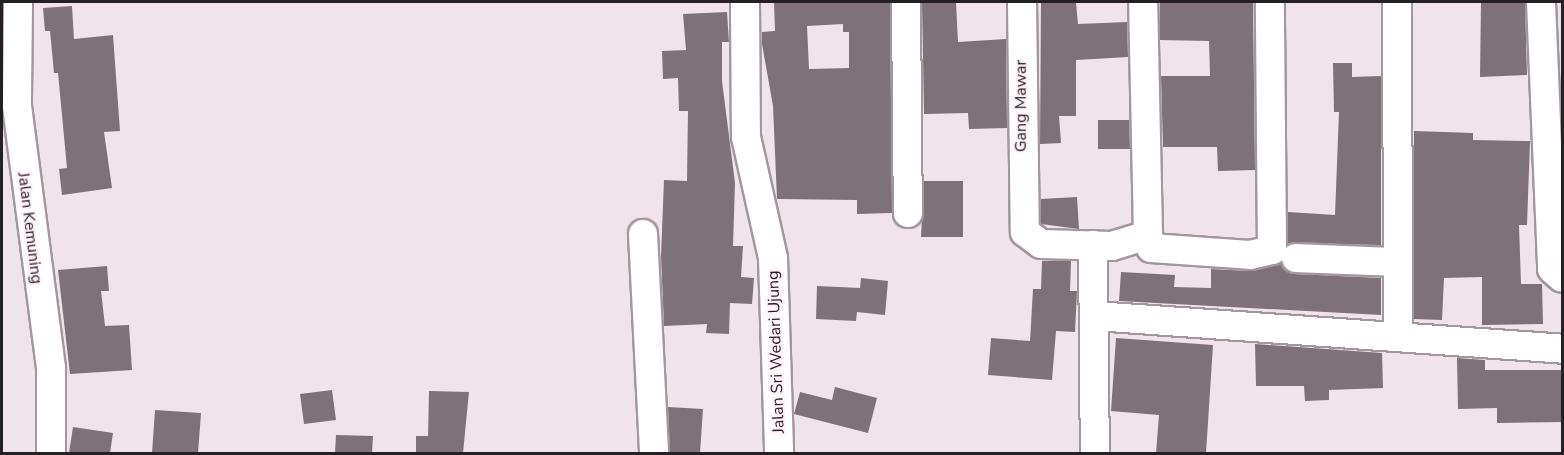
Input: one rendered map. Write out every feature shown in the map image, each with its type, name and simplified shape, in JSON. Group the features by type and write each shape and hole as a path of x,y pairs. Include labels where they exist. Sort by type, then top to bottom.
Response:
{"street":[{"name":"Jalan Kemuning","path":"18,2 17,106 13,181 51,369 51,453"},
{"name":"Jalan Sri Wedari Ujung","path":"745,2 746,137 773,258 779,453"},
{"path":"906,2 908,213"},
{"name":"Gang Mawar","path":"1022,2 1021,210 1025,232 1035,242 1093,246 1124,245 1148,235"},
{"path":"1143,2 1148,235 1151,248 1250,255 1272,250 1270,2"},
{"path":"1397,2 1398,335"},
{"path":"1541,2 1552,269 1563,279"},
{"path":"643,234 654,453"},
{"path":"1093,246 1095,453"},
{"path":"1296,258 1397,262"},
{"path":"1095,316 1398,335 1563,349"}],"building":[{"path":"774,2 890,2 892,213 857,214 857,200 777,199 773,106 762,44 762,32 775,31","holes":["843,24 843,32 849,32 849,68 809,69 807,26"]},
{"path":"922,2 956,2 958,42 1006,39 1007,128 969,129 968,113 924,114"},
{"path":"1041,2 1076,2 1078,24 1127,22 1128,57 1076,60 1076,116 1059,116 1061,143 1040,144"},
{"path":"1160,2 1253,2 1255,170 1218,171 1217,147 1163,147 1161,76 1210,76 1209,41 1160,40"},
{"path":"1481,2 1525,2 1527,75 1480,77"},
{"path":"72,6 74,39 113,35 120,131 104,132 112,188 62,195 59,169 67,168 58,73 54,73 50,31 45,31 43,8"},
{"path":"727,12 729,42 722,42 722,81 735,183 733,246 743,246 741,277 754,278 752,304 730,303 729,334 706,333 707,324 664,326 661,256 664,180 687,181 688,111 679,111 678,78 663,79 662,51 686,50 683,14"},
{"path":"1333,63 1352,63 1352,77 1381,76 1381,245 1288,243 1288,212 1335,215 1339,112 1334,112"},
{"path":"1098,120 1129,120 1130,149 1098,149"},
{"path":"1414,131 1473,133 1473,140 1530,141 1527,225 1519,225 1521,284 1542,284 1543,324 1482,325 1482,277 1444,278 1442,320 1414,319"},
{"path":"924,181 963,181 963,237 921,237"},
{"path":"1077,197 1079,229 1041,224 1041,199"},
{"path":"1042,261 1071,261 1070,291 1077,291 1075,332 1056,331 1052,380 988,375 991,338 1030,341 1033,289 1041,289"},
{"path":"1281,264 1295,274 1381,278 1381,315 1119,301 1121,272 1175,275 1174,287 1211,288 1211,269 1249,271"},
{"path":"107,266 109,291 101,291 105,326 129,325 132,370 70,374 58,270"},
{"path":"861,278 888,281 885,315 857,312 856,321 816,319 817,286 860,288"},
{"path":"1116,338 1213,345 1206,453 1156,453 1159,415 1111,411"},
{"path":"1255,344 1382,353 1383,388 1329,390 1329,400 1305,401 1304,386 1256,386"},
{"path":"1457,358 1485,360 1485,370 1563,370 1563,422 1497,423 1497,408 1458,409"},
{"path":"835,387 877,398 868,433 794,414 800,392 832,400"},
{"path":"332,390 336,420 304,424 300,394"},
{"path":"429,391 469,392 463,453 416,453 416,436 428,436"},
{"path":"668,407 703,409 700,453 670,453"},
{"path":"155,410 201,413 198,453 152,453"},
{"path":"73,427 113,433 110,453 69,453"},
{"path":"336,435 373,436 372,453 335,453"}]}
